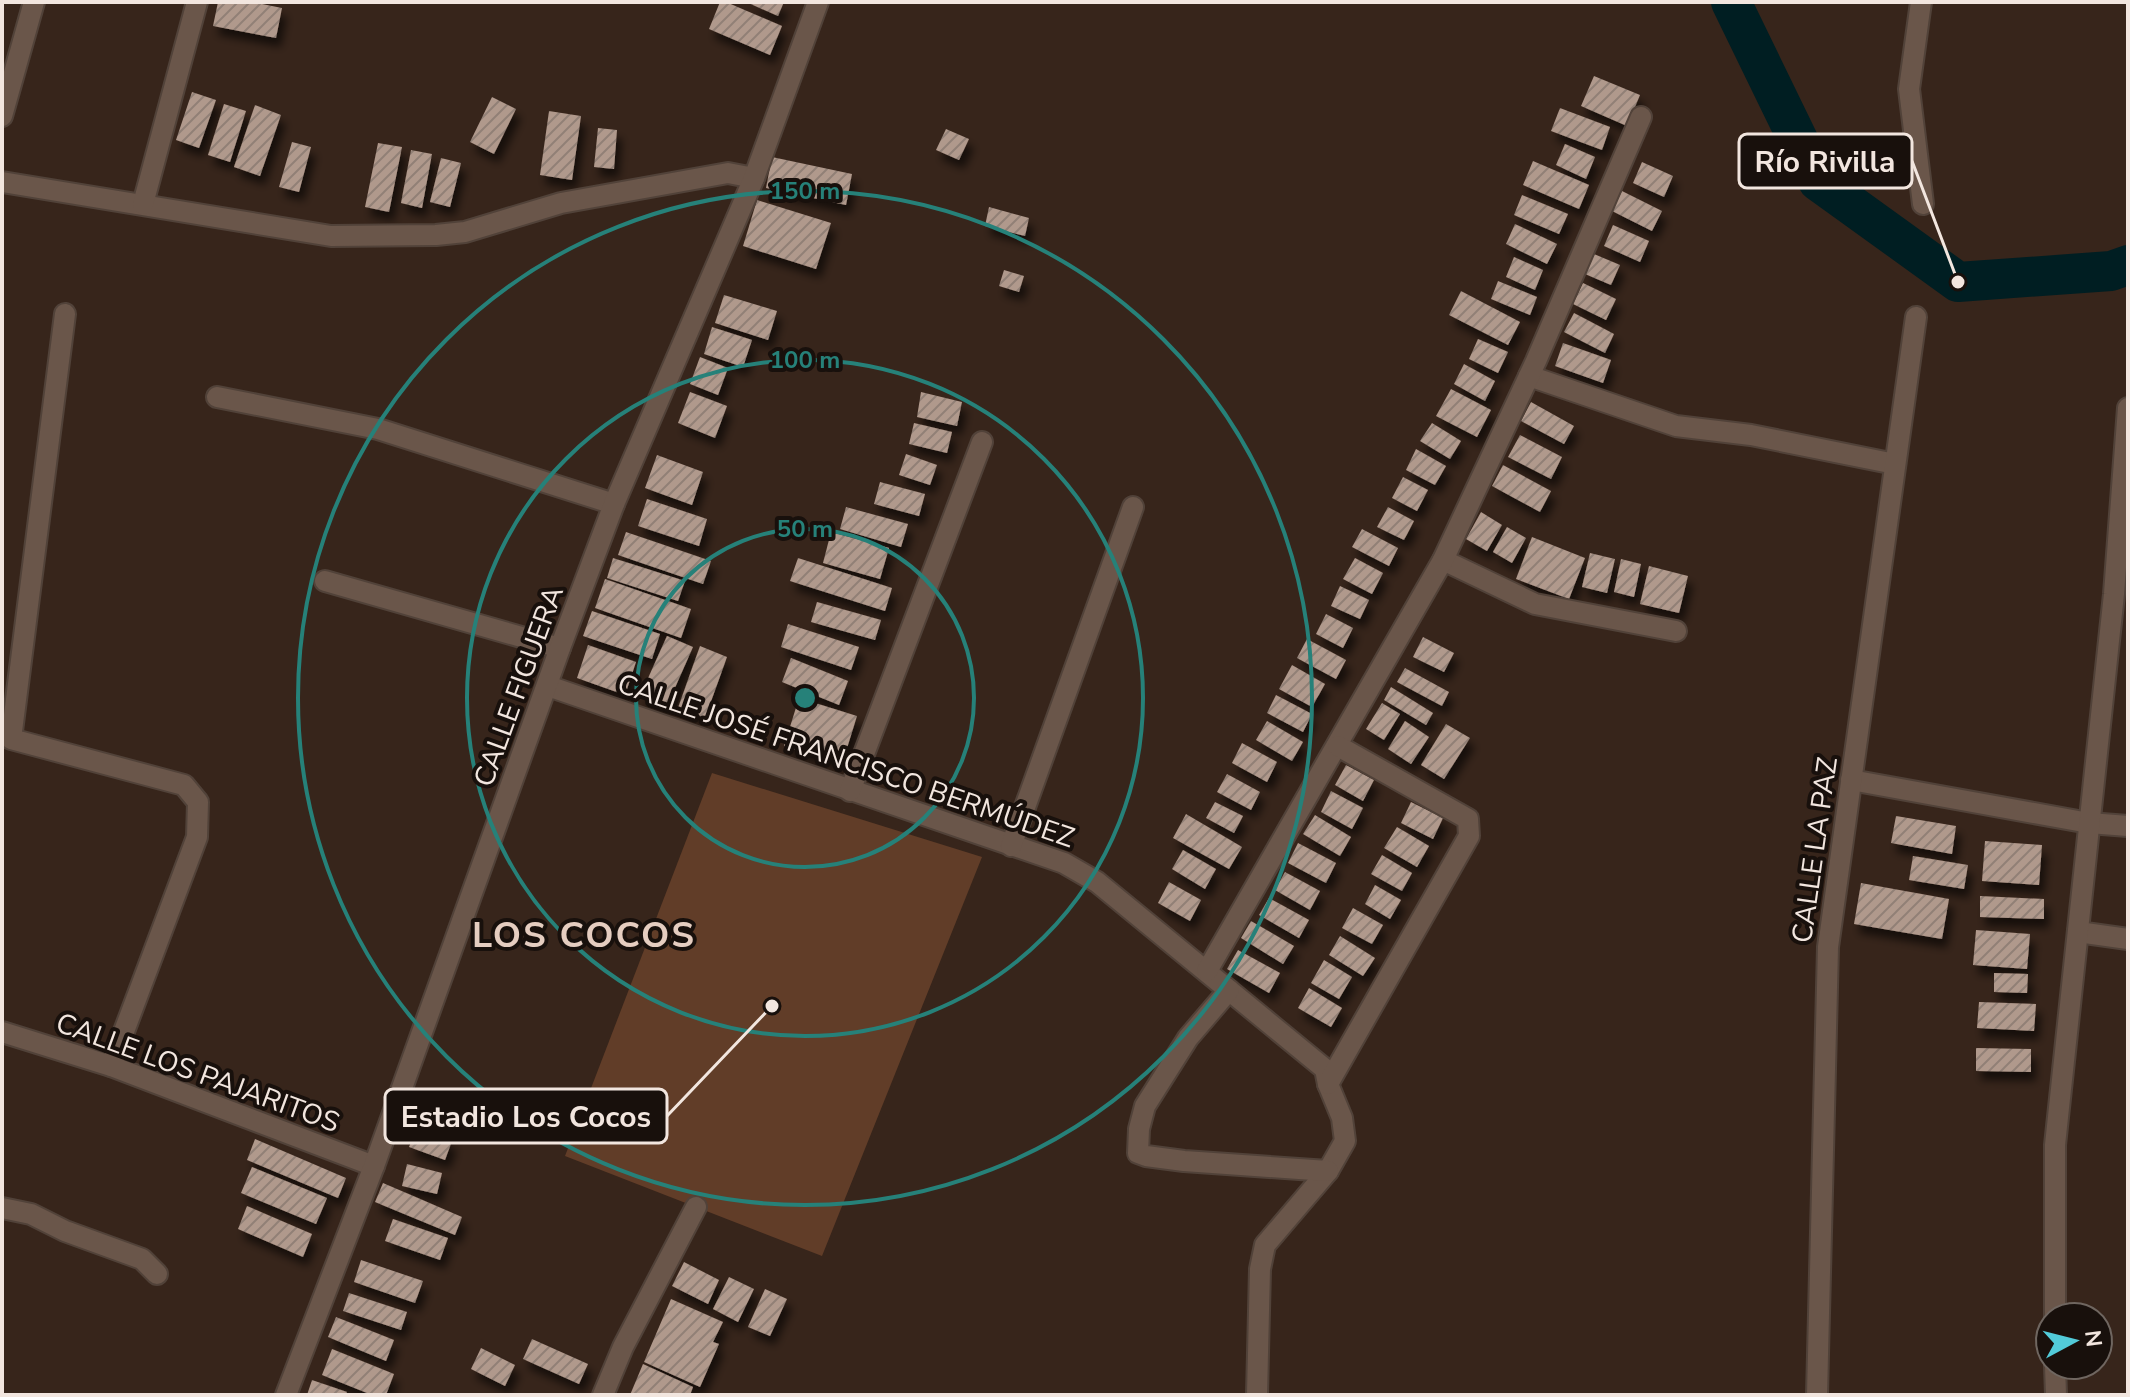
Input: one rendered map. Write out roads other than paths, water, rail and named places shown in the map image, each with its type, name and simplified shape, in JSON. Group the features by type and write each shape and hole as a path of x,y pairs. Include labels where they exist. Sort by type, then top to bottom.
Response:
{"street":[{"path":"2,116 34,2"},
{"path":"143,204 197,2"},
{"name":"CALLE FIGUERA","path":"286,1395 374,1166 614,504 754,178 818,2"},
{"path":"1921,2 1909,89 1923,204"},
{"path":"1207,971 1443,560 1529,376 1641,117"},
{"path":"2,182 331,236 465,232 561,203 728,173 754,178"},
{"path":"65,314 11,739 184,785 198,802 197,837 111,1066"},
{"name":"CALLE LA PAZ","path":"1817,1395 1828,947 1916,317"},
{"path":"1529,376 1676,426 1751,435 1895,464"},
{"path":"217,397 378,429 614,504"},
{"path":"2055,1301 2055,1145 2114,594 2128,408"},
{"path":"850,791 982,442"},
{"path":"1011,846 1133,507"},
{"path":"1443,560 1535,604 1676,631"},
{"path":"325,581 560,648"},
{"name":"CALLE JOSÉ FRANCISCO BERMÚDEZ","path":"548,686 1064,863 1097,882 1325,1069 1342,1118 1345,1141 1328,1171 1265,1245 1260,1269 1257,1395"},
{"path":"1328,1084 1469,836 1470,826 1468,819 1338,746"},
{"path":"1851,780 2089,823 2128,826"},
{"path":"2078,932 2128,939"},
{"path":"1229,990 1188,1038 1145,1106 1139,1129 1138,1153 1184,1161 1328,1171"},
{"name":"CALLE LOS PAJARITOS","path":"2,1032 111,1066 374,1166"},
{"path":"603,1395 623,1347 696,1207"},
{"path":"2,1208 31,1214 65,1231 142,1259 157,1274"}],"waterway":[{"path":"1731,2 1818,181 1958,282 2111,271 2128,265"}],"place":[{"name":"Río Rivilla","path":"1958,282"},
{"name":"Estadio Los Cocos","path":"772,1006"}],"district":[{"name":"LOS COCOS","path":"584,934"}]}
